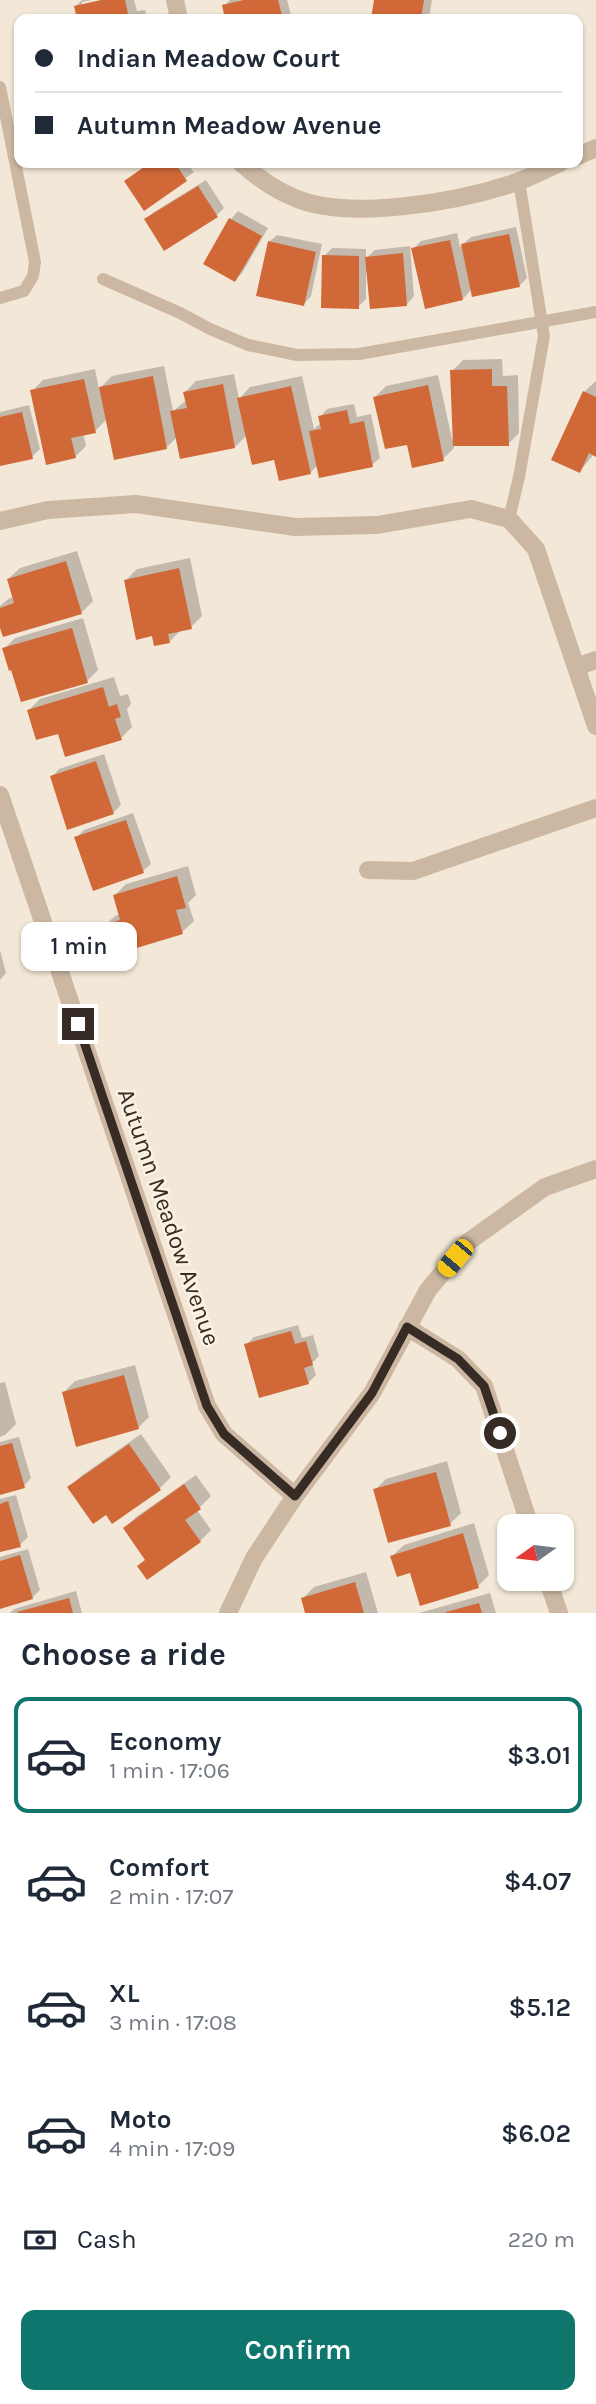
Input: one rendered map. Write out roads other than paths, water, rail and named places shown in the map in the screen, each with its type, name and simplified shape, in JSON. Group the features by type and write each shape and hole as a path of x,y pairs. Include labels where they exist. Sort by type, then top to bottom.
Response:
{"street":[{"path":"247,168 257,177 296,199 340,209 397,206 455,198 519,181 549,168"},
{"path":"0,521 48,510 136,504 295,527 377,524 471,509 509,519 536,549 596,726"},
{"path":"576,667 596,660"},
{"name":"Autumn Meadow Avenue","path":"0,795 207,1406 224,1434 295,1496"},
{"path":"368,870 413,870 596,808"},
{"path":"228,1613 254,1558 295,1496 372,1393 428,1290 468,1242 545,1187 596,1169"},
{"path":"407,1327 458,1359 484,1386 526,1514"},
{"path":"551,1591 559,1613"}],"lane":[{"path":"0,87 14,157"},
{"path":"0,298 24,291 33,276 35,262 16,168"},
{"path":"509,519 544,336 519,181"},
{"path":"103,279 248,345 297,355 359,354 596,312"}]}
